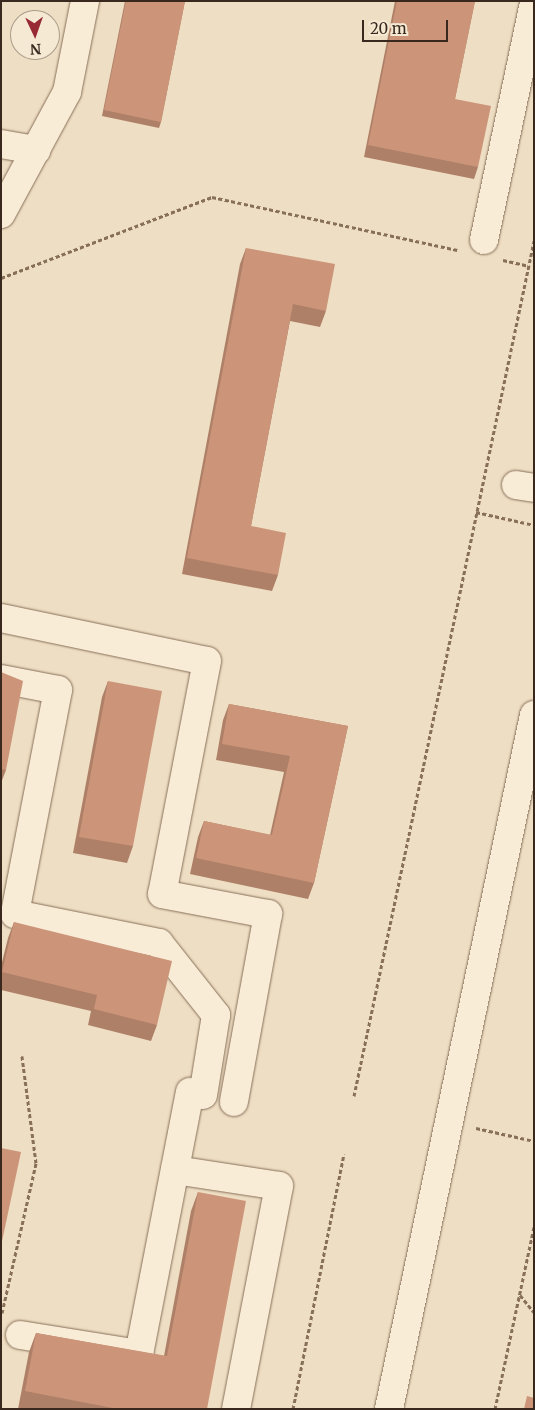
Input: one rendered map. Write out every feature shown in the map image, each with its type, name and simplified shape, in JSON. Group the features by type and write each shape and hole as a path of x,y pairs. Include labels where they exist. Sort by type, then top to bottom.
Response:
{"street":[{"path":"1,214 67,92 85,1"},
{"path":"482,250 534,3"},
{"path":"1,144 36,150"},
{"path":"1,618 206,661 162,894 268,914 234,1102"},
{"path":"1,679 58,690 15,914 159,943 216,1015 175,1170 139,1354 11,1325"},
{"path":"389,1409 534,715"},
{"path":"175,1170 278,1186 236,1409"}],"path":[{"path":"1,278 212,197 482,250 529,266"},
{"path":"354,1096 534,241"},
{"path":"476,512 534,525"},
{"path":"11,1325 36,1163 22,1056"},
{"path":"448,1123 534,1141"},
{"path":"294,1409 344,1154"},
{"path":"495,1409 534,1227"},
{"path":"519,1295 534,1312"}],"building":[{"path":"126,1 185,1 161,122 104,110"},
{"path":"397,1 475,1 455,99 491,106 478,167 368,145"},
{"path":"246,248 335,264 326,311 293,304 251,526 286,533 278,575 187,558"},
{"path":"1,672 23,681 6,770 1,769"},
{"path":"108,681 162,691 133,846 79,837"},
{"path":"229,704 348,726 314,883 196,858 204,821 272,835 290,756 222,744"},
{"path":"14,922 172,961 157,1025 94,1009 97,995 2,972"},
{"path":"1,1148 21,1152 1,1246"},
{"path":"198,1192 246,1201 207,1409 118,1409 25,1391 36,1333 167,1356"},
{"path":"527,1396 534,1398 534,1409 524,1409"}]}
